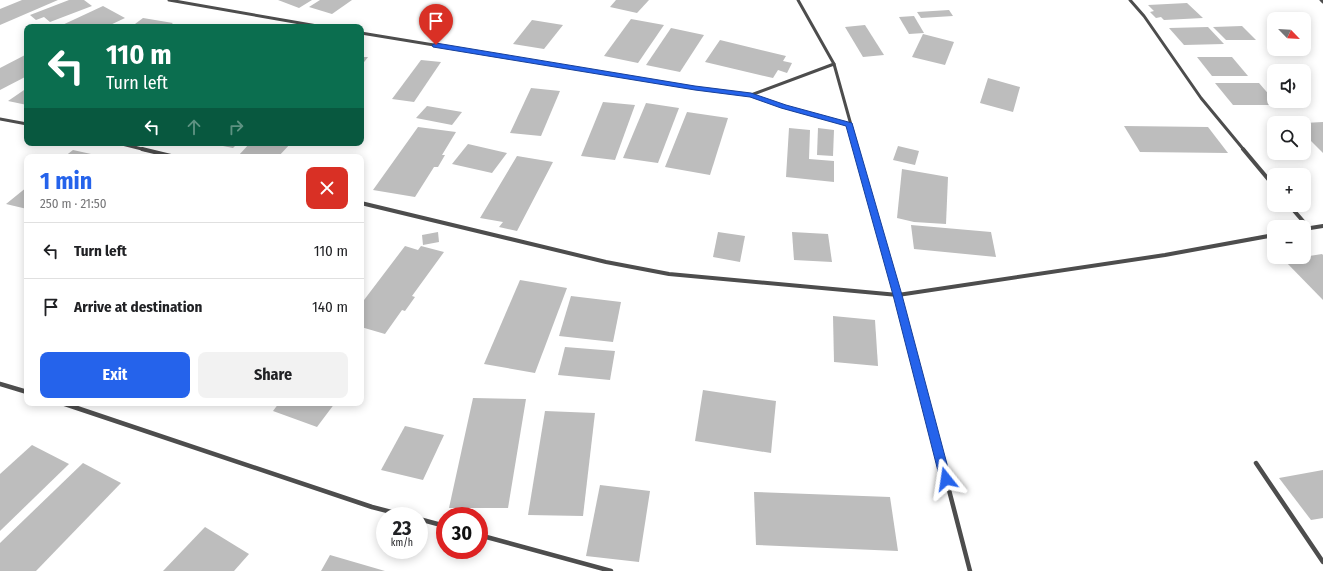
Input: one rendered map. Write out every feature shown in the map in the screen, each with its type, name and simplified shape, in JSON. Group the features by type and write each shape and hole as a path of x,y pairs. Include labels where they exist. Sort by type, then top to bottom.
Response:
{"street":[{"path":"169,0 306,24"},
{"path":"798,0 834,64 898,295 970,571"},
{"path":"1130,0 1144,16 1201,98 1267,178"},
{"path":"364,33 688,87 751,95 784,107 850,125"},
{"path":"751,95 834,64"},
{"path":"0,119 24,123"},
{"path":"130,146 163,154"},
{"path":"364,204 606,262 669,274 898,295 1165,255 1267,236"},
{"path":"1311,228 1323,226"},
{"path":"0,384 24,391"},
{"path":"71,406 376,508"},
{"path":"1256,462 1323,562"},
{"path":"488,537 611,571"}],"building":[{"path":"22,0 58,0 0,25 0,9"},
{"path":"69,0 84,0 92,6 50,22 44,17 36,20 30,15"},
{"path":"278,0 312,0 299,8"},
{"path":"320,0 352,0 332,14 309,7"},
{"path":"616,0 649,0 637,13 610,7"},
{"path":"1187,3 1203,18 1164,20 1161,17 1156,18 1150,12 1154,11 1148,5"},
{"path":"103,6 125,18 112,24 64,24"},
{"path":"949,10 953,16 921,18 917,12"},
{"path":"914,16 924,33 909,34 899,17"},
{"path":"143,18 173,23 172,24 135,24"},
{"path":"631,19 664,25 638,63 604,56"},
{"path":"532,20 563,25 544,49 513,44"},
{"path":"865,25 884,55 863,57 845,27"},
{"path":"1242,26 1256,40 1226,40 1213,27"},
{"path":"1208,27 1224,44 1184,45 1169,28"},
{"path":"671,28 704,35 680,72 646,65"},
{"path":"923,34 954,42 945,65 912,57"},
{"path":"720,40 786,56 783,61 792,63 787,73 778,70 773,78 705,62"},
{"path":"24,56 24,78 0,90 0,68"},
{"path":"364,57 368,57 364,62"},
{"path":"1197,57 1232,57 1248,76 1212,76"},
{"path":"421,60 441,62 414,102 392,99"},
{"path":"988,78 1020,87 1013,112 980,103"},
{"path":"1215,83 1259,83 1267,92 1267,105 1233,105"},
{"path":"531,88 560,91 541,136 510,133"},
{"path":"24,90 24,104 8,101"},
{"path":"603,102 635,105 615,160 581,156"},
{"path":"646,103 679,108 658,163 623,158"},
{"path":"427,106 462,112 452,125 416,118"},
{"path":"687,112 728,118 710,175 665,167"},
{"path":"1323,122 1323,153 1311,141 1311,123"},
{"path":"1124,126 1208,127 1228,153 1140,152"},
{"path":"418,127 456,132 442,155 445,155 438,167 434,167 415,197 373,190"},
{"path":"789,128 810,130 809,159 834,161 834,182 786,177"},
{"path":"818,128 834,130 833,156 817,155"},
{"path":"468,144 507,153 492,173 452,164"},
{"path":"223,146 235,146 233,148"},
{"path":"247,146 288,146 281,154 240,154"},
{"path":"898,146 919,151 915,165 893,160"},
{"path":"73,150 91,154 68,154"},
{"path":"517,156 553,162 517,231 499,227 503,222 480,218"},
{"path":"902,169 948,177 946,224 914,222 897,218"},
{"path":"24,189 24,208 6,204"},
{"path":"911,225 991,232 996,257 914,249"},
{"path":"438,232 439,242 423,245 422,235"},
{"path":"718,232 745,236 740,262 713,257"},
{"path":"792,232 828,234 832,262 794,260"},
{"path":"405,246 418,250 421,246 444,252 412,296 415,297 405,311 402,310 385,334 364,328 364,300"},
{"path":"1323,255 1323,300 1288,264 1311,264 1311,256"},
{"path":"520,280 567,288 535,373 484,364"},
{"path":"571,296 621,302 613,342 559,336"},
{"path":"833,316 875,320 878,366 834,362"},
{"path":"565,347 615,351 610,380 558,375"},
{"path":"703,390 776,401 771,453 695,441"},
{"path":"473,398 526,399 508,508 449,507"},
{"path":"277,406 333,406 317,427 273,411"},
{"path":"545,411 595,413 583,516 528,515"},
{"path":"405,426 444,435 423,480 381,470"},
{"path":"32,445 69,464 0,531 0,474"},
{"path":"83,463 121,483 36,571 0,571 0,543"},
{"path":"1323,470 1323,518 1311,520 1279,478"},
{"path":"600,485 650,491 639,562 586,556"},
{"path":"754,492 890,497 898,551 756,545"},
{"path":"205,527 249,554 234,571 163,571"},
{"path":"330,555 385,571 321,571"}],"route":[{"path":"436,45 695,88 751,95 784,107 850,125 898,295 946,479"}]}
